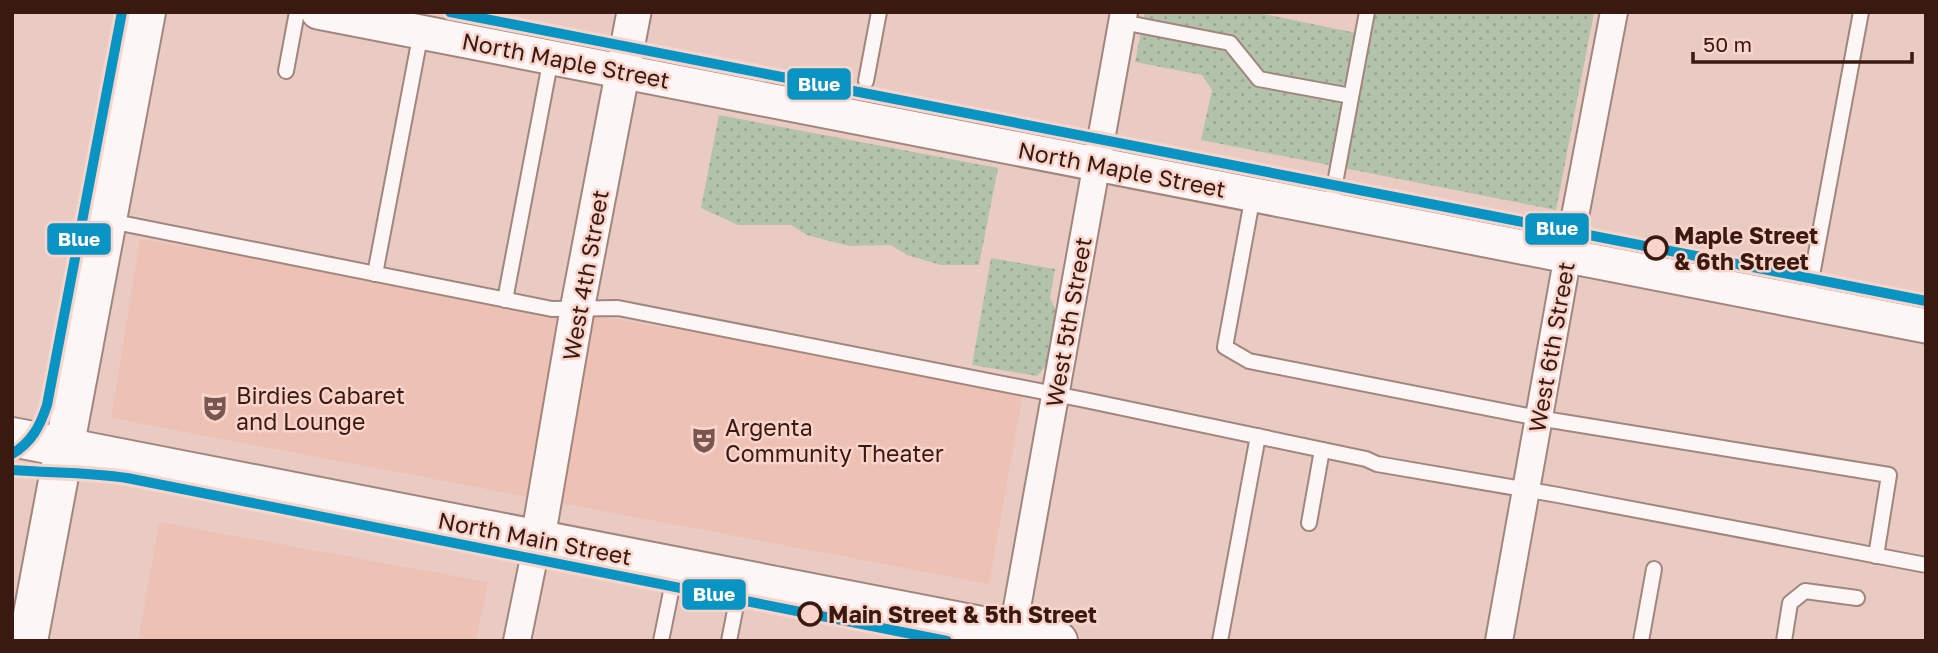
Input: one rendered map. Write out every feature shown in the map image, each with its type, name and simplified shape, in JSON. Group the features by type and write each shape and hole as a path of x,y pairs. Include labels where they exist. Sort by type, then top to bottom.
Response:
{"main road":[{"path":"28,641 146,12"},
{"name":"North Main Street","path":"12,437 742,578 1012,636 1058,641"}],"street":[{"name":"North Maple Street","path":"318,12 386,19 421,32 1926,326"},
{"name":"West 4th Street","path":"538,538 577,310 634,12"},
{"name":"West 6th Street","path":"1499,641 1567,256 1614,12"},
{"name":"West 5th Street","path":"1012,636 1123,17"},
{"path":"517,641 538,538"}],"lane":[{"path":"286,71 297,12"},
{"path":"866,80 878,12"},
{"path":"1330,210 1367,12"},
{"path":"1807,302 1861,12"},
{"path":"1123,17 1230,43 1259,79 1351,96"},
{"path":"375,274 421,32"},
{"path":"505,300 551,57"},
{"path":"1253,194 1225,347 1249,361 1538,418 1889,475 1876,556"},
{"path":"107,220 552,309 618,308 1055,394 1366,459 1377,464 1926,565"},
{"path":"1220,641 1258,436"},
{"path":"1309,523 1322,450"},
{"path":"661,641 676,565"},
{"path":"1641,641 1654,569"},
{"path":"729,641 742,578"},
{"path":"1784,641 1790,603 1805,591 1857,598"}],"shaded area":[{"path":"140,239 1024,388 989,584 111,418"},
{"path":"159,522 488,582 476,641 138,641"}],"green space":[{"path":"1145,12 1254,12 1371,36 1376,12 1594,12 1556,210 1201,140 1212,90 1202,75 1135,62"},
{"path":"719,115 998,168 979,265 941,265 907,255 891,245 849,246 807,235 791,225 738,225 701,208"},
{"path":"991,258 1055,269 1050,298 1058,314 1049,362 1037,376 972,365"}],"transit line":[{"name":"Blue","path":"12,454 34,433 47,405 122,12"},
{"name":"Blue","path":"450,12 1926,301"},
{"name":"Blue","path":"12,470 127,478 947,641"}],"place":[{"name":"Maple Street & 6th Street","path":"1656,248"},
{"name":"Birdies Cabaret and Lounge","path":"215,408"},
{"name":"Argenta Community Theater","path":"704,440"},
{"name":"Main Street & 5th Street","path":"810,614"}]}
